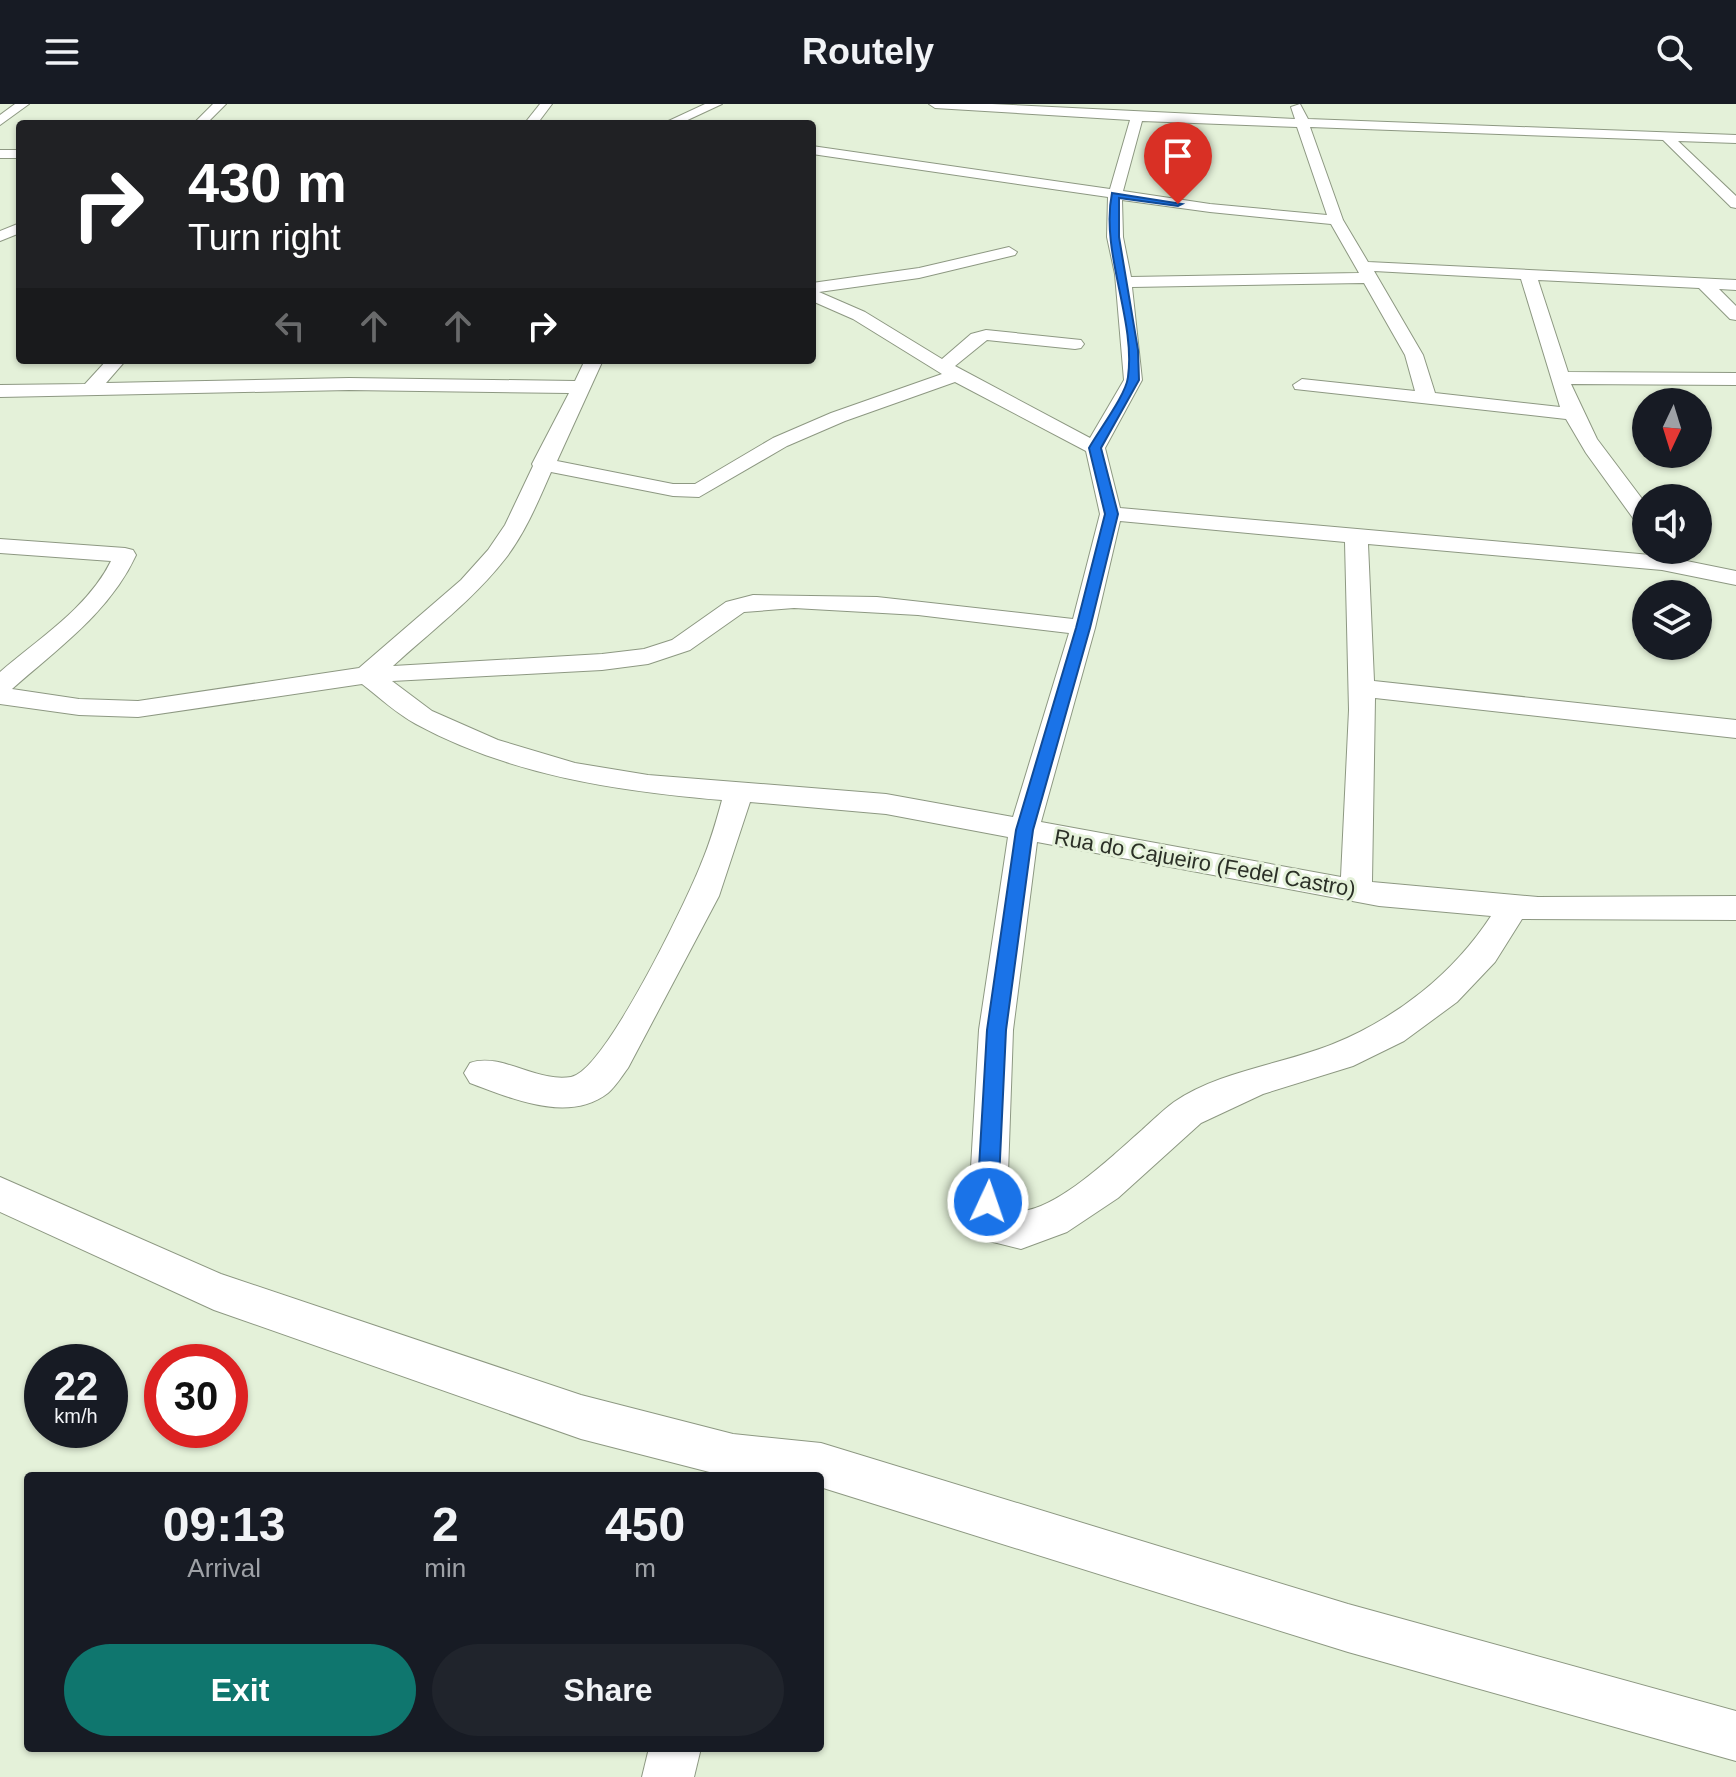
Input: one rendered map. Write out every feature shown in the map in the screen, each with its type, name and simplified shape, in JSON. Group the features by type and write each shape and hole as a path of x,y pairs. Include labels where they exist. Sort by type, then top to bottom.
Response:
{"street":[{"path":"0,121 23,104"},
{"path":"203,120 220,104"},
{"path":"533,120 546,104"},
{"path":"678,120 716,104"},
{"path":"935,104 1137,117 1736,139"},
{"path":"1295,104 1305,123 1336,220 1414,355 1427,399"},
{"path":"1137,117 1115,195 1115,237 1124,282 1133,380 1095,448 1111,514 1083,628 1024,830 996,1030 988,1202 999,1227 1021,1231 1053,1220 1105,1186 1188,1112 1254,1082 1341,1056 1392,1031 1445,993 1484,953 1514,907"},
{"path":"1666,136 1736,204"},
{"path":"816,151 1210,208 1336,220"},
{"path":"816,287 919,273 1009,252"},
{"path":"1124,282 1365,272 1736,285"},
{"path":"1528,276 1537,294 1559,378 1573,414 1589,443 1632,499"},
{"path":"1703,283 1736,315"},
{"path":"816,296 845,305 1051,429 1095,448"},
{"path":"542,464 673,490 699,491 780,442 950,371 977,338 986,335 1075,344"},
{"path":"90,389 113,364"},
{"path":"367,675 469,585 496,555 516,525 542,464 592,364"},
{"path":"349,384 388,366"},
{"path":"217,385 235,368"},
{"path":"1559,378 1736,379"},
{"path":"0,391 349,384 580,387"},
{"path":"1302,385 1573,414"},
{"path":"1111,514 1356,538 1632,555"},
{"path":"1356,538 1361,688 1356,891"},
{"path":"0,546 125,555 122,569 85,609 0,686"},
{"path":"1685,564 1736,578"},
{"path":"0,696 79,707 138,709 367,675 602,662 648,656 681,645 735,607 753,602 867,605 977,614 1083,628"},
{"name":"Rua do Cajueiro (Fedel Castro)","path":"367,675 423,717 488,746 573,772 648,784 886,804 1356,891 1514,907 1736,908"},
{"path":"1361,688 1736,729"},
{"path":"482,1073 546,1091 577,1093 596,1082 616,1058 707,889 731,828 738,792"},
{"path":"0,1194 214,1291 731,1466 821,1465 1348,1628 1736,1736"},
{"path":"668,1777 674,1752"}],"route":[{"path":"988,1202 996,1030 1024,830 1106,544 1111,514 1095,448 1133,380 1133,350 1115,237 1115,195 1178,204"}]}
